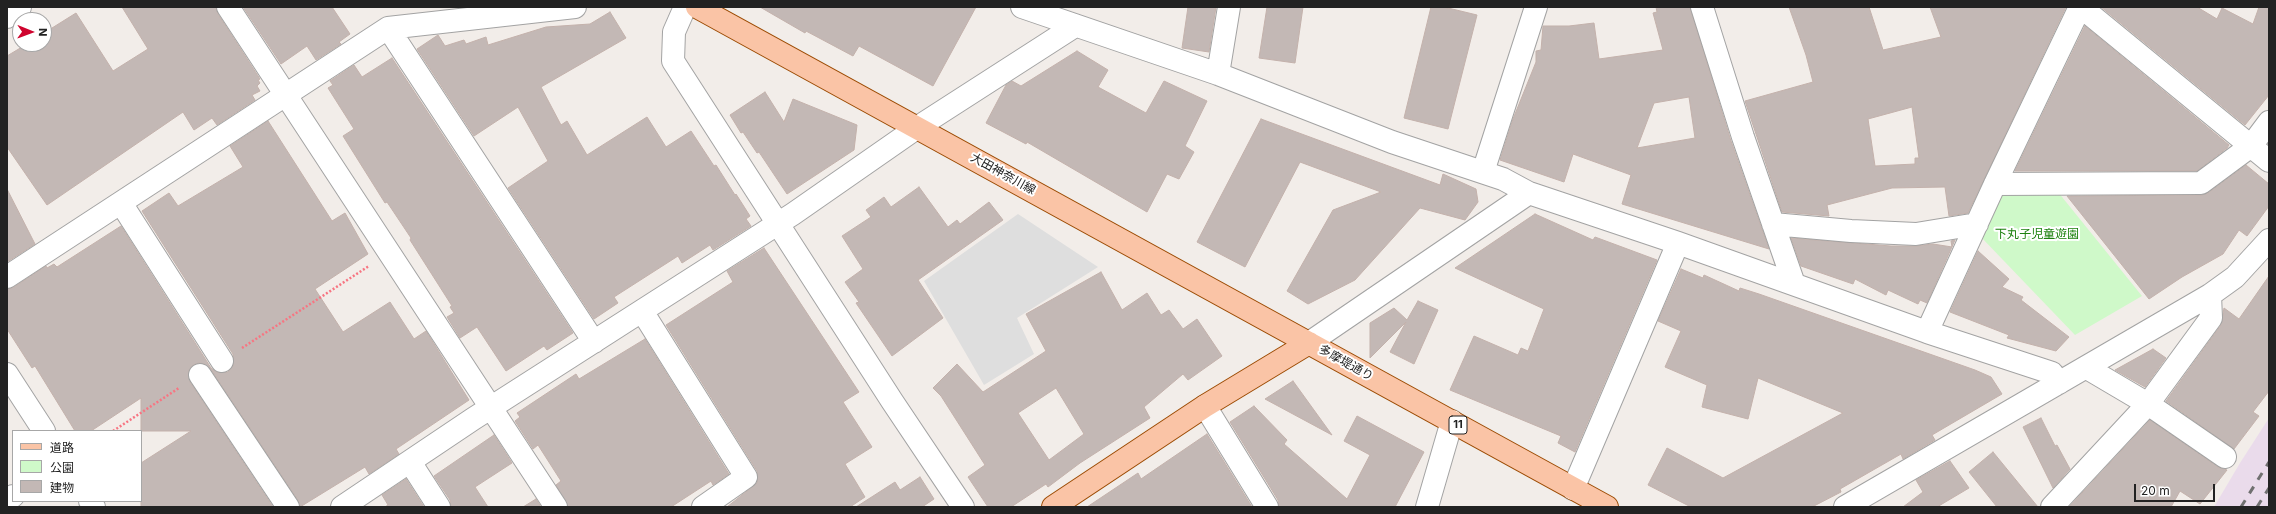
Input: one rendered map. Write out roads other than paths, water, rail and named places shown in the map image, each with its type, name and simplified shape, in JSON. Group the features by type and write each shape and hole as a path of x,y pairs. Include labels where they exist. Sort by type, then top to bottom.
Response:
{"main road":[{"name":"大田神奈川線","path":"697,7 1309,343"},
{"name":"多摩堤通り","path":"1054,507 1205,406 1309,343 1607,507"}],"street":[{"path":"7,18 20,7"},
{"path":"228,7 287,94 556,507"},
{"path":"7,277 388,28 575,7"},
{"path":"685,7 674,32 673,61 892,401 963,507"},
{"path":"1022,7 1218,74 1392,142 1503,179 1529,193 1678,243 1927,332 2052,373 2059,383"},
{"path":"1218,74 1228,7"},
{"path":"1483,172 1536,7"},
{"path":"1702,7 1742,137 1794,284"},
{"path":"1927,332 1995,184 2081,7 2269,161"},
{"path":"342,507 491,408 778,224 918,127 1075,26"},
{"path":"388,28 594,342"},
{"path":"1995,184 2201,183 2251,146 2269,122"},
{"path":"1309,343 1529,193"},
{"path":"120,203 222,361"},
{"path":"1773,224 1851,231 1916,234 1977,224"},
{"path":"1846,507 2210,295 2234,277 2269,240"},
{"path":"1573,489 1678,243"},
{"path":"2052,507 2148,404 2211,318 2210,295"},
{"path":"642,311 746,477 703,507"},
{"path":"2087,368 2148,404 2225,457"},
{"path":"7,374 43,430"},
{"path":"200,375 288,507"},
{"path":"1205,406 1267,507"},
{"path":"1427,507 1452,422"},
{"path":"410,462 439,507"}],"railway":[{"path":"2241,507 2269,462"},
{"path":"2257,507 2269,488"}],"park label":[{"name":"下丸子児童遊園","path":"2037,234"}]}
